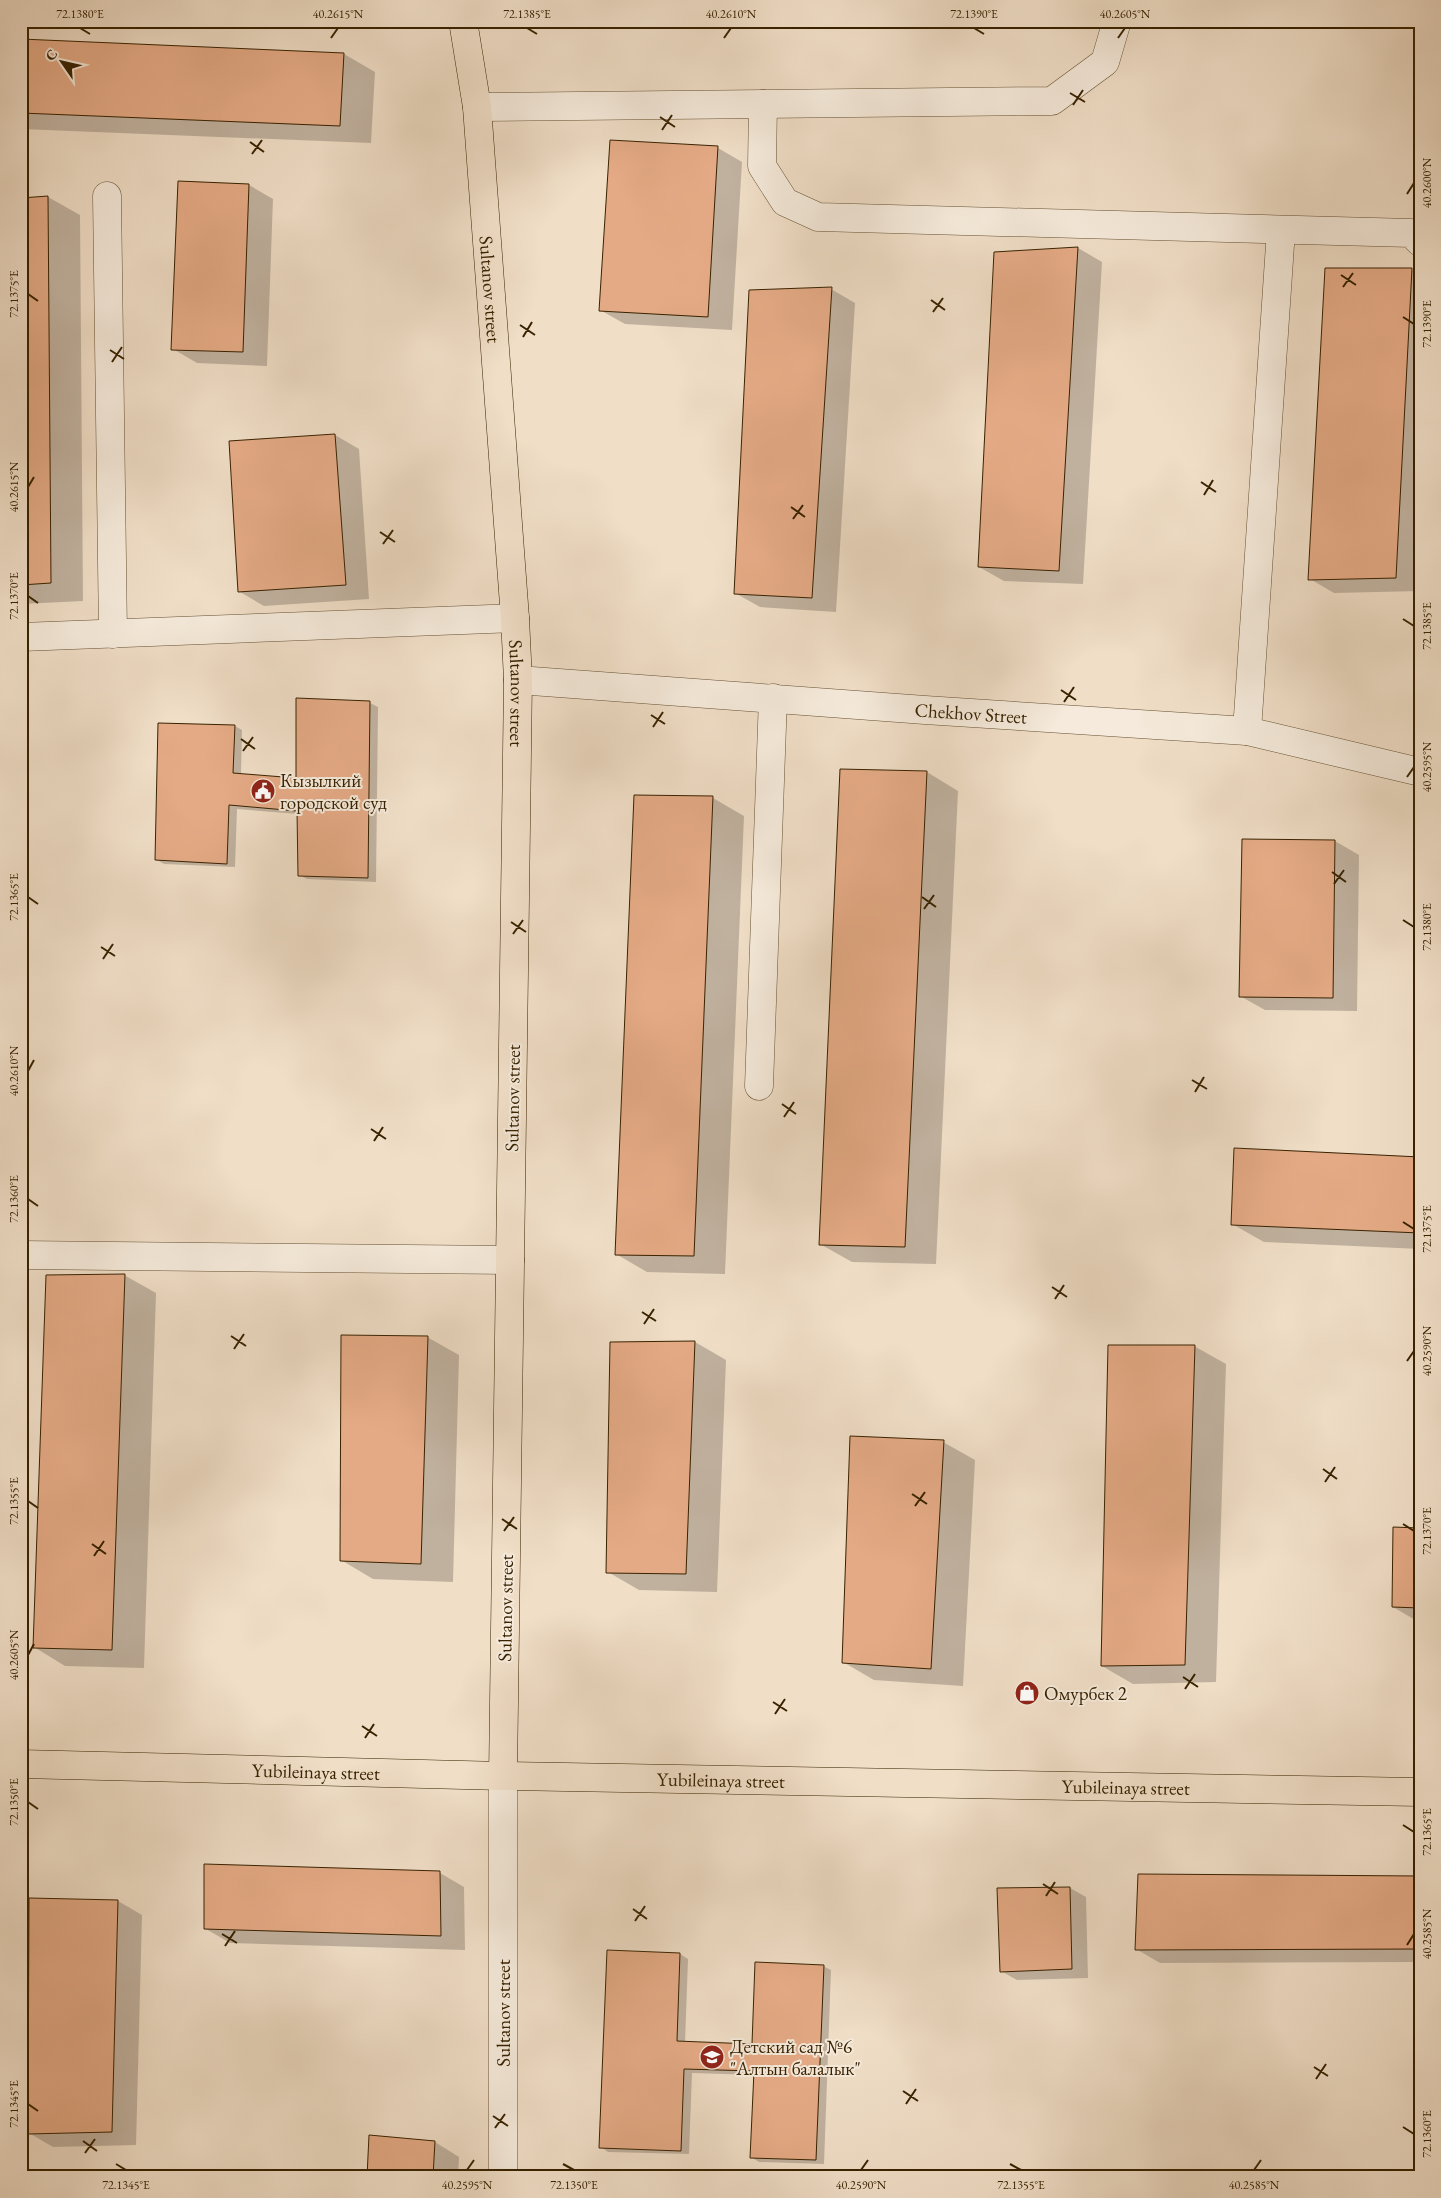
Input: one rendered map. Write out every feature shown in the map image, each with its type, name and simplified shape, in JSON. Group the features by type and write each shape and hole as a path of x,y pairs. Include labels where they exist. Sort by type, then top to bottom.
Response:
{"main road":[{"name":"Sultanov street","path":"464,21 477,107 518,680 503,1776"},
{"name":"Yubileinaya street","path":"21,1764 503,1776 1420,1792"}],"street":[{"path":"477,107 1052,102 1105,62 1117,21"},
{"path":"763,104 762,166 785,202 818,217 1411,233 1420,242"},
{"path":"107,196 113,634"},
{"path":"1247,731 1281,230"},
{"path":"21,637 515,618"},
{"name":"Chekhov Street","path":"518,680 925,710 1247,731 1420,772"},
{"path":"759,1086 773,698"},
{"path":"21,1255 510,1260"},
{"name":"Sultanov street","path":"503,1776 503,2177"}],"building":[{"path":"21,39 344,53 340,126 21,113"},
{"path":"610,140 718,146 708,317 599,311"},
{"path":"178,181 249,184 243,352 171,350"},
{"path":"48,196 51,583 21,585 21,198"},
{"path":"1078,247 1059,571 978,567 994,252"},
{"path":"1325,268 1412,268 1396,578 1308,580"},
{"path":"832,287 812,598 734,594 749,290"},
{"path":"335,434 346,585 238,592 229,441"},
{"name":"Кызылкий городской суд","path":"296,698 370,701 368,878 298,876 297,811 229,805 227,864 155,860 158,723 235,725 233,773 296,778"},
{"path":"840,769 927,771 905,1247 819,1245"},
{"path":"634,795 713,796 694,1256 615,1255"},
{"path":"1242,839 1335,840 1333,998 1239,997"},
{"path":"1234,1148 1420,1157 1420,1233 1231,1225"},
{"path":"125,1274 112,1650 33,1648 46,1275"},
{"path":"341,1335 428,1336 421,1564 340,1561"},
{"path":"695,1341 686,1574 606,1573 610,1342"},
{"path":"1108,1345 1195,1345 1185,1665 1101,1666"},
{"path":"850,1436 944,1440 931,1669 842,1663"},
{"path":"1393,1527 1420,1528 1420,1608 1392,1607"},
{"path":"204,1864 440,1871 441,1936 204,1929"},
{"path":"1138,1874 1420,1876 1420,1949 1135,1950"},
{"path":"1070,1887 1072,1969 1000,1972 997,1888"},
{"path":"29,1898 118,1900 112,2132 28,2134"},
{"name":"Детский сад №6 \"Алтын балалык\"","path":"607,1950 680,1953 677,2041 752,2044 755,1962 824,1965 816,2160 750,2158 754,2071 684,2069 681,2151 599,2148"},
{"path":"369,2135 435,2141 433,2177 367,2177"}],"place":[{"name":"Кызылкий городской суд","path":"263,791"},
{"name":"Омурбек 2","path":"1027,1693"},
{"name":"Детский сад №6 \"Алтын балалык\"","path":"712,2057"}]}
